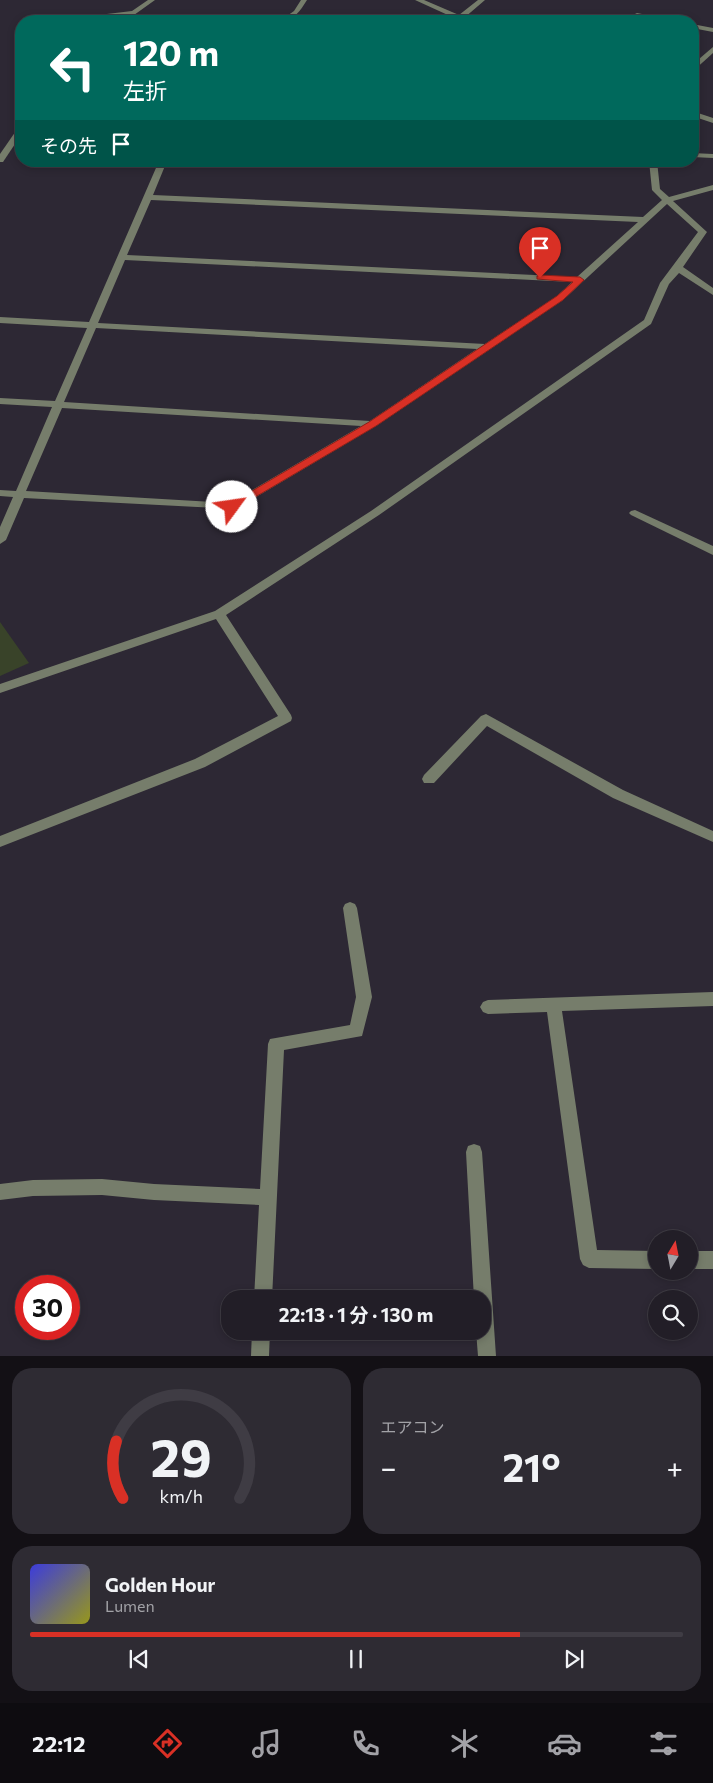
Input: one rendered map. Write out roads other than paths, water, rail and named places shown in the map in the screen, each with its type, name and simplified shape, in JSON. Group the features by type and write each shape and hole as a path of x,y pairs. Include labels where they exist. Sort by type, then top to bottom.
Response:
{"street":[{"path":"117,15 134,13 152,0"},
{"path":"292,15 304,0"},
{"path":"418,0 452,15"},
{"path":"468,15 482,0"},
{"path":"637,15 645,8"},
{"path":"699,27 713,30"},
{"path":"699,63 713,48"},
{"path":"699,116 713,121"},
{"path":"0,160 15,139"},
{"path":"699,155 713,156"},
{"path":"0,540 160,167"},
{"path":"0,689 219,614 375,514 648,322 665,283 703,232 656,190 654,167"},
{"path":"0,492 232,507 372,424 484,347 560,298 667,200 712,188"},
{"path":"147,197 643,220"},
{"path":"121,257 580,280"},
{"path":"678,268 713,292"},
{"path":"0,320 484,347"},
{"path":"0,402 372,424"},
{"path":"635,513 713,550"},
{"path":"0,842 200,763 286,718 219,614"},
{"path":"429,779 486,719 618,794 713,837"},
{"path":"263,1290 276,1044 356,1031 364,997 350,908"},
{"path":"488,1007 554,1006 660,999 713,999"},
{"path":"554,1006 589,1259 648,1260"},
{"path":"474,1152 487,1356"},
{"path":"0,1192 32,1188 102,1187 154,1192 267,1197"},
{"path":"698,1260 713,1260"},
{"path":"260,1356 261,1340"}]}
